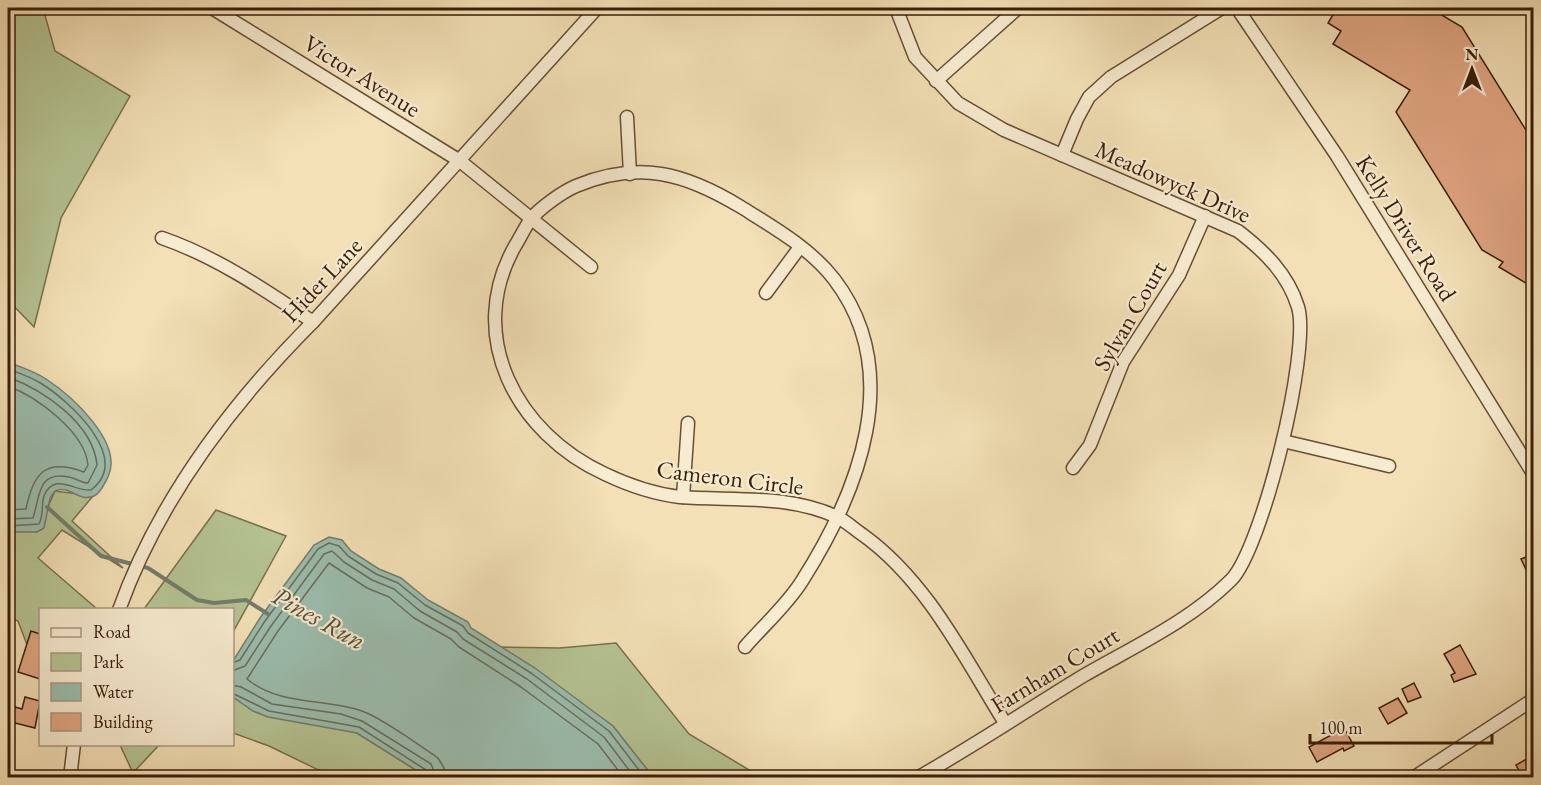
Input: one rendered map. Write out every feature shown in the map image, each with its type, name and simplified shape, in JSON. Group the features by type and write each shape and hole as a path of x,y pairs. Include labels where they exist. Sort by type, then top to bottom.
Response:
{"street":[{"name":"Victor Avenue","path":"212,8 460,161"},
{"name":"Hider Lane","path":"119,608 158,521 197,462 273,362 313,322 597,8"},
{"name":"Meadowyck Drive","path":"896,8 915,57 958,103 1004,130 1238,231 1267,254 1286,281 1299,308 1302,333 1283,441 1243,564 1232,579 1212,596"},
{"path":"936,81 1018,8"},
{"path":"1062,155 1089,97 1111,77 1222,8"},
{"name":"Kelly Driver Road","path":"1237,8 1337,156 1533,475"},
{"path":"627,117 630,174"},
{"path":"460,161 591,267"},
{"name":"Cameron Circle","path":"837,517 857,473 869,426 871,370 858,317 833,277 783,233 706,186 657,171 630,174 573,187 532,218 507,260 495,293 494,318 498,355 511,385 540,427 572,456 625,482 656,493 683,497 742,497 790,504 837,517 882,549 919,587 1005,723"},
{"name":"Sylvan Court","path":"1073,468 1090,445 1128,354 1179,275 1204,216"},
{"path":"162,238 190,248 253,283 313,322"},
{"path":"766,293 800,247"},
{"path":"683,497 688,423"},
{"path":"1283,441 1389,466"},
{"path":"745,647 800,584 837,517"},
{"name":"Farnham Court","path":"917,777 971,747 1005,723 1189,614 1212,596"},
{"path":"1413,777 1533,699"},
{"path":"70,777 74,746"}],"green space":[{"path":"8,8 43,8 55,51 130,96 61,218 34,327 8,300"},
{"path":"55,491 93,496 72,521 123,568 62,530 38,558 96,608 39,608 39,676 18,621 8,617 8,527 37,532"},
{"path":"216,510 286,536 234,630 234,608 145,608"},
{"path":"616,643 689,734 751,771 753,777 653,777 613,726 500,647 560,648"},
{"path":"234,697 357,733 427,777 333,777 269,746 234,733"},
{"path":"120,746 158,746 133,773"}],"water":[{"path":"8,362 41,376 69,397 93,422 109,450 111,464 108,477 99,493 89,498 65,490 55,491 50,498 44,528 37,532 8,532"},
{"path":"329,537 342,540 351,551 379,569 401,578 428,600 468,622 471,628 535,668 613,726 653,777 427,777 357,733 268,717 253,711 234,698 234,659 260,618 314,545"}],"building":[{"path":"1337,8 1430,8 1462,27 1534,143 1534,288 1499,267 1503,262 1482,250 1396,112 1410,90 1333,44 1341,31 1328,23"},
{"path":"1534,554 1534,579 1531,580 1521,559"},
{"path":"31,631 39,634 39,679 18,672"},
{"path":"1460,645 1476,674 1454,682 1451,675 1455,673 1444,654"},
{"path":"1414,683 1421,697 1408,702 1402,689"},
{"path":"25,697 39,701 35,728 11,722 15,707 22,709"},
{"path":"1398,698 1407,713 1388,724 1379,708"},
{"path":"1344,728 1354,746 1344,751 1343,748 1317,762 1309,747"},
{"path":"1534,755 1534,778 1523,778 1516,765"}],"waterway":[{"name":"Pines Run","path":"47,507 101,556 148,568 197,600 214,603 246,600 268,614"}]}
